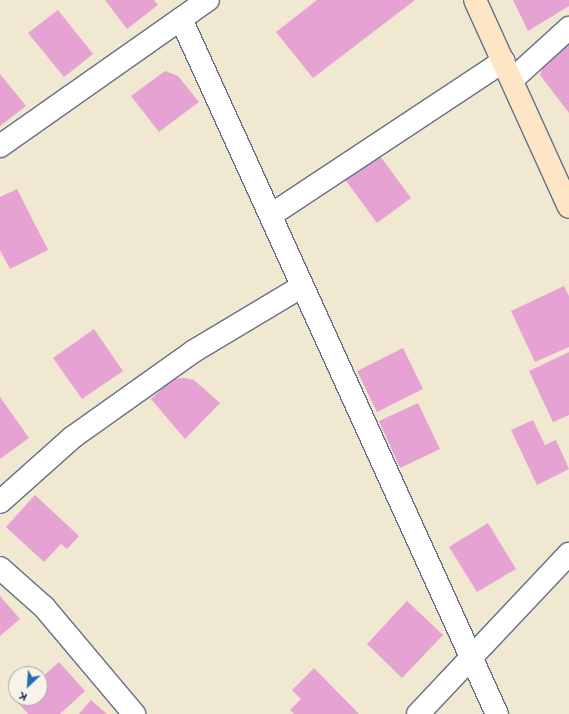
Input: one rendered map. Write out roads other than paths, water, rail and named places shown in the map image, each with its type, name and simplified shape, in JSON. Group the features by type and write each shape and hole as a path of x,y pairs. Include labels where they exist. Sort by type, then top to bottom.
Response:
{"street":[{"path":"0,146 208,0"},
{"path":"474,0 508,70 569,208"},
{"path":"181,19 271,215 301,287 473,658 497,714"},
{"path":"271,215 508,70 569,28"},
{"path":"0,502 97,420 194,351 301,287"},
{"path":"418,714 473,658 569,554"},
{"path":"0,568 44,607 134,714"}]}
